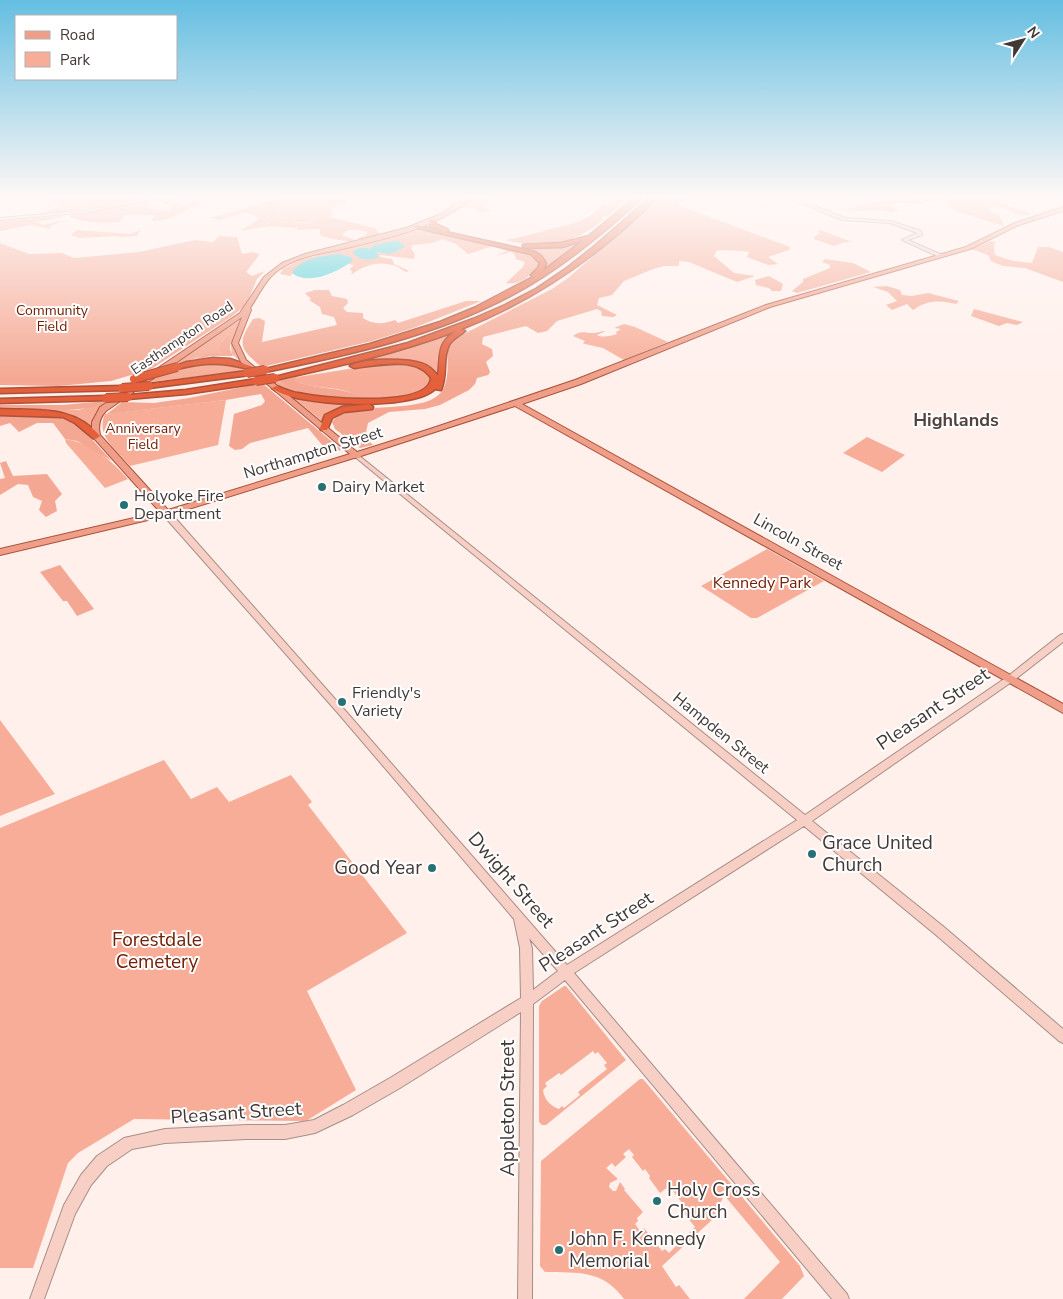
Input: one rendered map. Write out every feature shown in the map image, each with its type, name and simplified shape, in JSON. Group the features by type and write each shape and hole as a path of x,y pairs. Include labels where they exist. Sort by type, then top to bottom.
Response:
{"highway":[{"path":"485,306 536,273 542,266 540,258"},
{"path":"0,391 23,392 149,386 248,370 266,370 375,345 436,325 485,306 543,274 564,258"},
{"path":"324,428 328,418 342,410 404,404 434,393 440,386 444,343 449,338 546,285 583,258"},
{"path":"275,378 353,360 413,343 464,325 517,302"},
{"path":"23,392 99,386 134,379 200,361 218,359 231,360 248,370"},
{"path":"0,401 128,397 186,392 387,362 407,362 422,366 428,369 435,380 434,385 426,392 415,398 400,401 317,399 297,396 276,388"},
{"path":"0,412 64,415 78,421 96,436"}],"main road":[{"name":"Easthampton Road","path":"96,436 95,421 108,405 230,322 251,304 268,275 288,262 304,258"},
{"name":"Northampton Street","path":"0,552 166,513 357,456 587,379 768,306 929,258"},
{"path":"251,304 235,343 239,355 248,370 276,388 357,456"},
{"name":"Lincoln Street","path":"517,404 1063,709"},
{"path":"96,436 166,513"},
{"name":"Hampden Street","path":"357,456 937,929 1063,1037"},
{"path":"132,522 149,511 151,507 147,494"},
{"name":"Dwight Street","path":"166,513 340,710 566,972 842,1299"},
{"name":"Pleasant Street","path":"37,1299 68,1210 86,1180 102,1161 129,1143 166,1136 285,1132 316,1126 395,1083 804,821 1010,679 1063,637"},
{"name":"Appleton Street","path":"519,918 526,948 527,1000 525,1299"}],"green space":[{"name":"Community Field","path":"0,258 257,258 246,272 252,276 265,271 257,279 246,305 231,317 151,369 111,381 59,386 0,385"},
{"path":"309,258 384,258 392,259 394,264 409,271 406,272 396,266 384,263 366,266 351,275 350,269 354,265 348,264 350,262 292,273 291,276 280,274 283,269 300,260"},
{"path":"535,258 539,262 531,275 516,283 506,283 523,267 525,262 516,259"},
{"path":"538,258 560,258 537,275 544,268"},
{"path":"591,258 716,258 734,273 755,276 737,282 689,262 679,261 679,266 664,266 653,269 624,281 612,295 599,298 597,305 617,315 613,317 602,316 601,311 597,309 557,321 547,331 538,333 526,326 483,337 482,344 492,349 493,356 486,362 490,372 488,375 477,378 475,384 469,390 440,405 425,409 389,412 368,423 365,437 373,445 360,448 335,429 332,422 342,414 356,410 425,402 438,396 446,381 450,341 552,289"},
{"path":"749,258 769,258 778,264 768,265"},
{"path":"989,258 1003,258 1032,263 1034,258 1063,258 1063,282 1025,268 1003,266 991,261"},
{"path":"825,259 853,263 871,272 797,293 792,291 803,282 803,279 830,268 830,265 822,262"},
{"path":"769,276 783,284 781,291 772,291 769,288 756,285 755,280"},
{"path":"887,286 900,290 902,295 912,296 928,293 959,301 956,304 944,302 929,303 913,310 907,304 892,310 886,305 897,301 888,292 873,287"},
{"path":"315,290 329,290 332,296 347,299 348,303 343,308 347,312 363,313 363,318 379,323 395,320 398,323 466,301 481,301 416,327 372,341 262,367 249,355 243,345 244,334 253,319 259,318 265,321 262,342 337,325 334,317 322,314 320,307 309,300 311,299 305,293"},
{"path":"974,309 1023,322 1017,325 1007,323 999,326 971,316"},
{"path":"243,318 234,339 234,349 239,360 232,354 229,334 222,341 223,353 211,353 167,368"},
{"path":"624,324 668,342 624,360 603,348 585,344 583,343 585,341 573,336 580,332 606,331 597,335 604,337 617,334 616,332 621,329 614,328"},
{"path":"461,329 443,344 441,366 438,374 424,365 382,361 340,366 396,350"},
{"path":"230,334 230,349 233,356 211,356 194,360 207,353 223,353 219,350 220,345"},
{"path":"207,361 248,370 143,383 159,374"},
{"path":"387,363 411,366 421,369 432,376 426,390 396,400 315,397 287,391 272,381","holes":["300,377 293,380 309,385 342,390 357,396 313,395 279,382"]},
{"path":"300,376 294,380 309,386 342,390 358,396 327,397 305,393 286,386 279,381"},
{"path":"262,383 342,450 328,452 308,428 250,443 242,449 235,450 229,446 234,414 262,405 265,401 261,394 107,414 122,402 154,403"},
{"path":"291,396 387,403 341,407 326,415 322,421"},
{"name":"Anniversary Field","path":"226,400 218,445 130,466 109,442 103,429 105,414"},
{"path":"105,401 98,405 72,410 0,408 0,405 63,405"},
{"path":"110,401 93,430 84,422 62,413 37,410 0,410 0,408 79,410"},
{"path":"0,414 59,417 77,423 112,461 77,441 65,439 53,423 37,423 19,432 10,423 0,426"},
{"path":"867,437 905,455 882,472 843,453"},
{"path":"65,439 83,444 100,453 128,479 105,488 66,443"},
{"path":"6,461 13,476 47,474 62,494 55,501 57,511 46,517 39,510 42,501 33,497 28,485 18,484 0,495 0,479 5,478 0,463"},
{"name":"Kennedy Park","path":"767,549 824,581 757,618 751,618 701,586"},
{"path":"60,565 94,609 77,616 67,601 63,601 40,572"},
{"path":"0,720 55,794 0,816"},
{"name":"Forestdale Cemetery","path":"164,760 191,799 217,787 229,802 291,775 312,802 308,805 407,933 307,991 356,1090 306,1121 134,1119 78,1153 68,1163 33,1268 0,1268 0,828"},
{"path":"566,986 626,1060 546,1125 542,1125 539,1122 539,1006 542,1001","holes":["593,1051 595,1054 598,1052 607,1063 604,1065 607,1069 578,1092 580,1095 564,1108 562,1106 559,1109 550,1104 543,1090 547,1086 545,1083 559,1073 561,1075"]},
{"path":"640,1079 643,1079 800,1266 804,1276 782,1299 744,1299 780,1262 724,1195 714,1218 662,1266 676,1287 679,1285 690,1299 624,1299 616,1289 598,1278 579,1273 545,1272 540,1266 541,1161","holes":["629,1149 634,1155 632,1157 643,1171 645,1169 660,1193 669,1186 683,1204 680,1208 695,1227 669,1253 665,1249 662,1251 644,1228 640,1231 635,1224 638,1221 637,1218 643,1212 624,1190 620,1182 616,1191 609,1187 610,1183 618,1179 606,1168 612,1163 615,1167 626,1157 623,1154"]}],"water":[{"path":"319,258 352,258 352,261 339,269 315,278 299,277 292,273 300,264"},
{"path":"358,258 376,258 369,259"}],"place":[{"name":"Dairy Market","path":"322,487"},
{"name":"Holyoke Fire Department","path":"124,505"},
{"name":"Friendly's Variety","path":"342,702"},
{"name":"Grace United Church","path":"812,854"},
{"name":"Good Year","path":"432,868"},
{"name":"Holy Cross Church","path":"657,1201"},
{"name":"John F. Kennedy Memorial","path":"559,1250"}],"district":[{"name":"Highlands","path":"956,420"}]}
